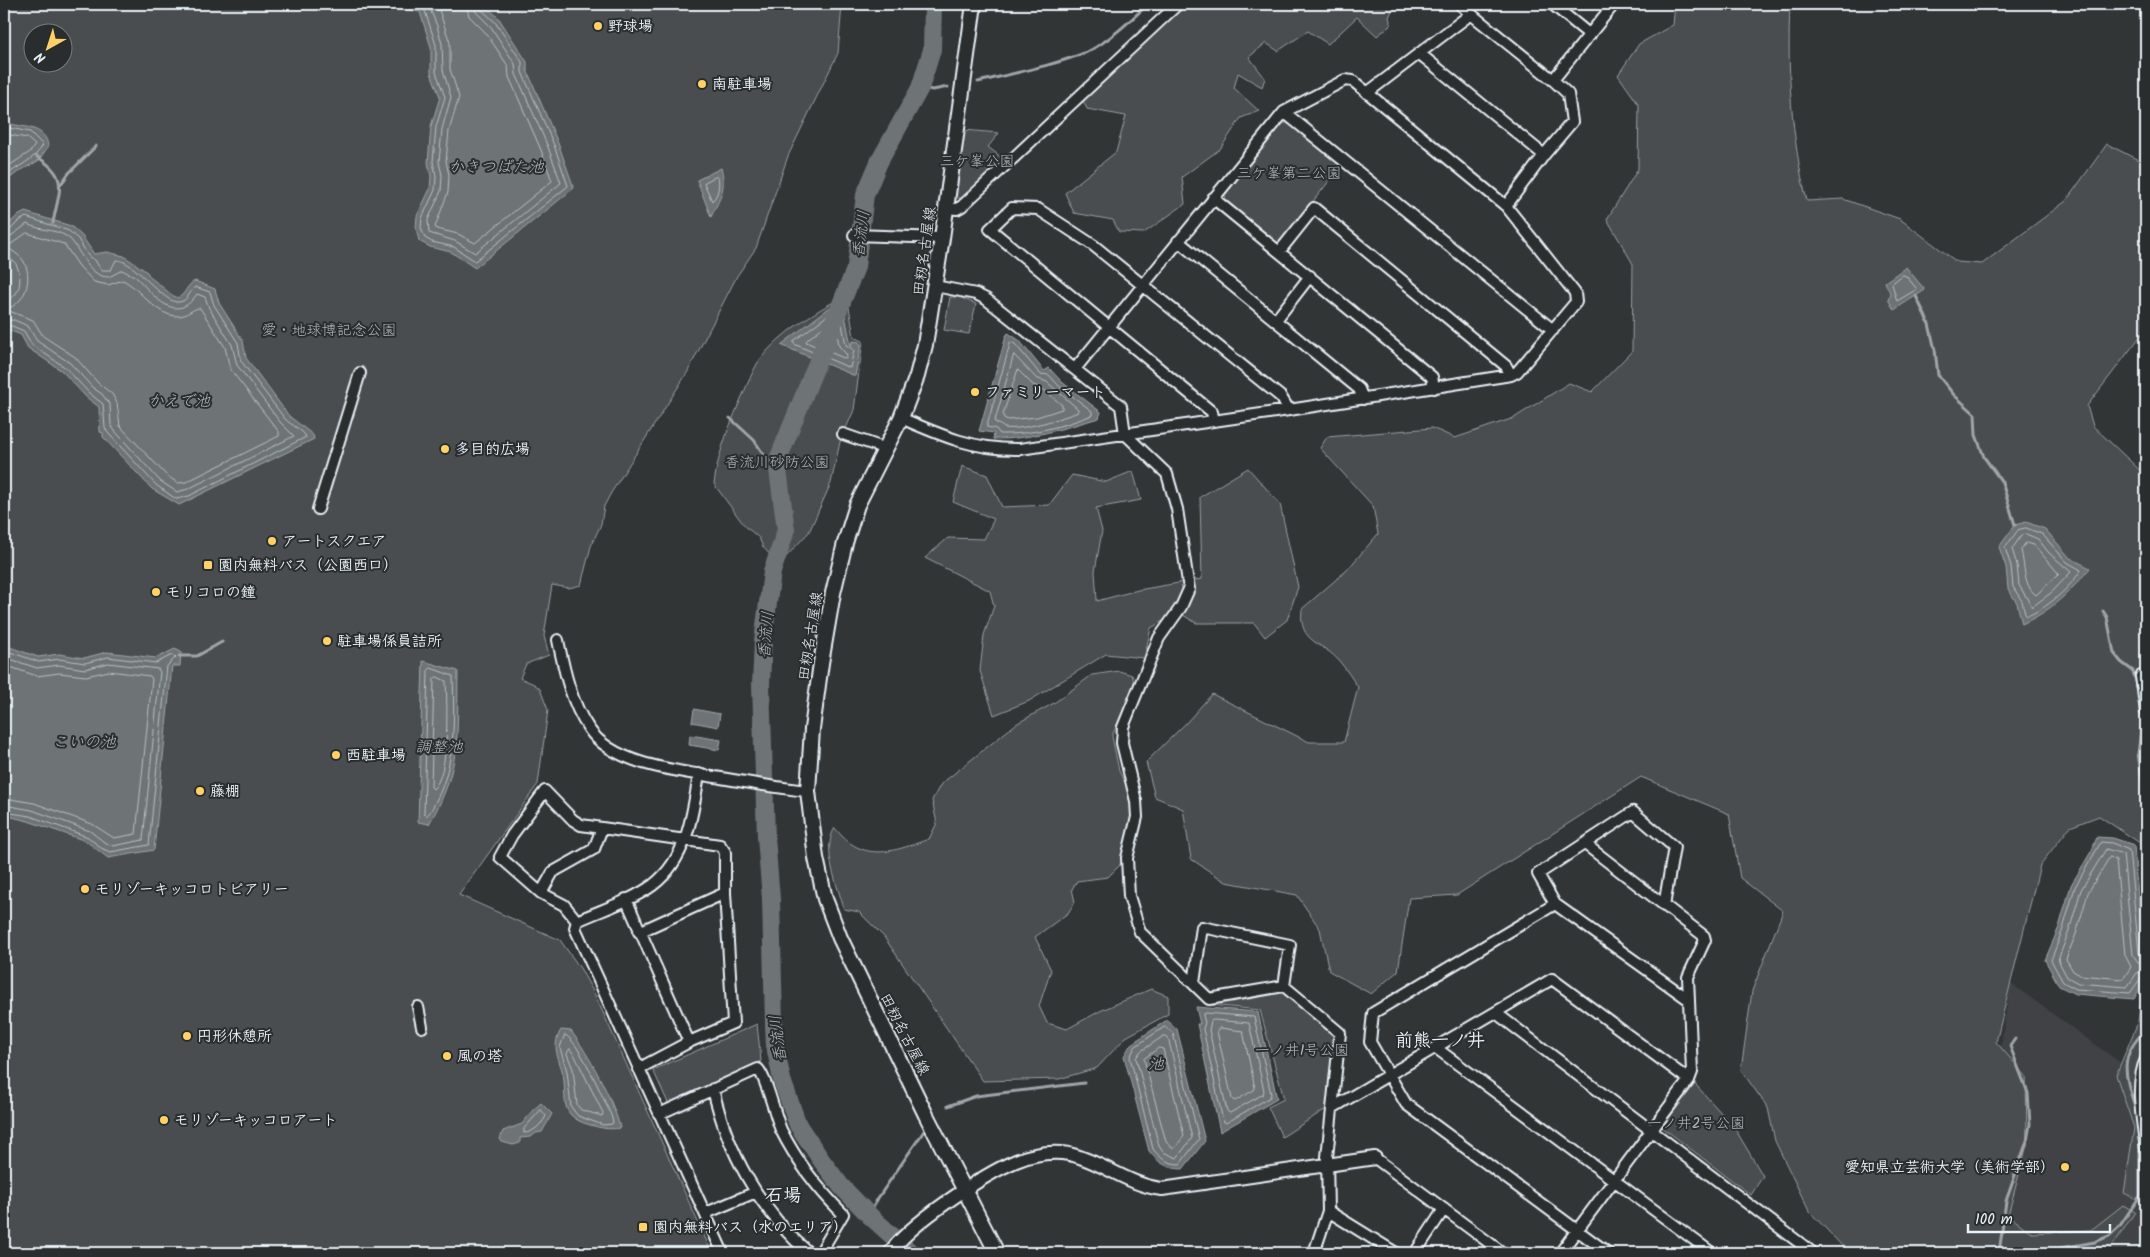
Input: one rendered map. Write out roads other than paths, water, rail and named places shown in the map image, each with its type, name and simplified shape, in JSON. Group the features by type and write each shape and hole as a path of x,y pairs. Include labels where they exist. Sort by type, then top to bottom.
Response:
{"main road":[{"name":"田籾名古屋線","path":"974,4 942,238 925,345 917,376 901,418 857,505 833,593 812,730 808,791 816,858 825,899 840,938 926,1115 966,1189 997,1253"}],"street":[{"path":"946,208 957,209 962,206 1178,4"},
{"path":"1460,4 1568,94 1572,122 1544,155 1506,206"},
{"path":"1552,4 1590,35"},
{"path":"1553,80 1614,4"},
{"path":"1367,93 1471,14"},
{"path":"1420,54 1544,155"},
{"path":"901,418 947,438 984,447 1020,449 1363,399 1511,375 1517,372 1576,302 1575,293 1506,206 1352,81 1345,80 1284,112 1142,284 1075,369"},
{"path":"1284,112 1553,330"},
{"path":"1212,198 1432,377 1434,388"},
{"path":"1214,421 1212,412 990,230 1012,208 1038,209 1093,245 1142,284 1281,397 1289,410"},
{"path":"1279,252 1314,208 1506,366 1511,375"},
{"path":"854,236 942,238"},
{"path":"1178,241 1359,389 1363,399"},
{"path":"1276,320 1310,276"},
{"path":"935,286 976,294 986,299 1121,406 1126,434 1167,474 1177,510 1189,589 1181,607 1159,638 1123,727 1122,743 1136,801 1137,817 1127,858 1129,896 1140,932 1209,999 1284,986 1340,1033 1328,1157 1328,1211 1314,1253"},
{"path":"318,509 360,373"},
{"path":"843,434 886,449"},
{"path":"558,640 564,668 573,695 590,730 603,743 628,757 658,767 808,791"},
{"path":"2140,676 2146,712"},
{"path":"699,774 686,840 675,861 653,884 626,899 577,921 575,928 723,1253"},
{"path":"577,921 564,905 541,893 500,857 512,835 545,791 573,820 581,825 720,845 725,852 725,893 733,1023 689,1042 638,1069"},
{"path":"1664,906 1674,847 1634,812 1538,874 1555,904 1688,999"},
{"path":"541,893 553,872 594,849 602,828"},
{"path":"1560,1253 1689,1080 1692,1072 1688,977 1705,940 1704,936 1584,844"},
{"path":"639,932 725,893"},
{"path":"626,899 689,1042"},
{"path":"1555,904 1373,1013 1370,1042 1406,1104 1608,1253"},
{"path":"1194,983 1202,927 1290,945 1284,986"},
{"path":"1334,1107 1552,979 1689,1080"},
{"path":"418,1007 422,1027"},
{"path":"1496,1013 1813,1253"},
{"path":"1436,1048 1712,1253"},
{"path":"2146,1059 2141,1082 2141,1111 2146,1150"},
{"path":"659,1114 758,1069 763,1074 772,1108 793,1151 817,1186 843,1214 820,1253"},
{"path":"713,1088 726,1135 736,1159 756,1192 779,1224 809,1253"},
{"path":"891,1252 907,1234 966,1189 1015,1162 1048,1153 1067,1154 1086,1159 1130,1182 1149,1188 1162,1189 1375,1158 1503,1253"},
{"path":"706,1213 756,1192"},
{"path":"1415,1253 1444,1209"},
{"path":"1328,1211 1396,1253"}],"water":[{"name":"かきつばた池","path":"399,4 483,4 498,17 527,62 527,70 558,143 574,188 475,268 451,252 430,247 419,241 416,228 417,216 430,189 431,176 428,163 431,126 440,97 431,73 431,47 420,12 403,9"},
{"path":"4,122 31,128 43,134 48,147 38,161 18,172 4,183"},
{"path":"721,168 723,188 711,217 697,180"},
{"name":"かえで池","path":"25,212 71,226 82,236 94,254 107,252 124,256 178,298 195,281 215,289 219,303 243,341 246,358 289,416 313,435 314,439 179,505 152,489 103,437 103,433 100,432 99,407 86,397 62,371 28,348 21,335 11,331 4,332 4,300 9,276 4,265 4,229 16,217"},
{"path":"1906,267 1925,290 1894,310 1888,299 1891,295 1885,282"},
{"path":"834,304 844,310 851,346 853,341 859,342 861,345 855,376 781,345"},
{"path":"1008,333 1019,340 1044,371 1049,368 1062,382 1101,412 1099,418 1047,433 1020,438 993,439 994,433 979,431"},
{"path":"2026,522 2045,529 2070,558 2090,568 2051,607 2022,624 2017,603 2008,589 2006,567 1999,547 2015,525"},
{"name":"こいの池","path":"4,645 38,657 59,654 84,658 107,652 156,658 175,649 181,652 180,666 172,666 154,850 108,858 86,841 28,821 4,815"},
{"name":"調整池","path":"423,661 458,671 456,750 447,785 440,804 429,824 418,822"},
{"path":"694,709 720,714 718,727 692,722"},
{"path":"690,735 721,740 719,750 689,745"},
{"path":"2097,837 2113,838 2134,845 2146,978 2134,999 2075,994 2059,986 2045,960 2059,927 2071,885 2092,850"},
{"path":"1196,1007 1258,1012 1277,1099 1220,1132 1197,1024 1200,1024"},
{"name":"池","path":"1167,1020 1177,1029 1205,1141 1183,1169 1173,1168 1164,1164 1149,1151 1124,1056 1131,1044"},
{"path":"561,1030 571,1031 585,1052 606,1091 620,1128 608,1129 590,1125 579,1121 568,1110 562,1070 556,1050 558,1035"},
{"path":"541,1103 552,1114 542,1132 536,1133 531,1137 520,1138 520,1143 513,1145 502,1142 500,1139 503,1131 522,1124"}],"waterway":[{"name":"香流川","path":"911,1253 869,1215 841,1186 822,1161 798,1125 782,1080 775,1046 771,899 766,837 761,684 763,641 772,572 786,530 777,462 856,267 865,195 879,162 920,88 932,50 933,4"},
{"path":"978,82 1047,65 1087,52 1111,37 1148,4"},
{"path":"920,88 933,90 948,87"},
{"path":"61,184 69,173 96,146"},
{"path":"36,156 47,164 58,177 60,185 53,223"},
{"path":"1916,296 1929,324 1938,375 1954,395 1975,414 1976,435 1984,457 2002,482 2015,525"},
{"path":"730,418 754,440 779,478"},
{"path":"2103,611 2107,617 2114,653 2121,662 2133,671 2139,692"},
{"path":"179,656 197,656 222,642"},
{"path":"2143,713 2138,754 2146,803"},
{"path":"2137,1113 2126,1068 2130,1049 2146,1030"},
{"path":"1999,1253 2006,1201 2027,1141 2030,1124 2028,1093 2010,1046 2015,1039"},
{"path":"948,1106 976,1096 1084,1083"},
{"path":"869,1215 878,1198 926,1128"},
{"path":"2033,1253 2095,1242 2109,1236 2119,1227 2140,1196 2140,1141"}],"place":[{"name":"野球場","path":"598,26"},
{"name":"南駐車場","path":"702,84"},
{"name":"ファミリーマート","path":"975,392"},
{"name":"多目的広場","path":"445,449"},
{"name":"アートスクエア","path":"272,541"},
{"name":"園内無料バス（公園西口）","path":"208,565"},
{"name":"モリコロの鐘","path":"156,592"},
{"name":"駐車場係員詰所","path":"327,641"},
{"name":"西駐車場","path":"336,755"},
{"name":"藤棚","path":"200,791"},
{"name":"モリゾーキッコロトピアリー","path":"85,889"},
{"name":"円形休憩所","path":"187,1036"},
{"name":"風の塔","path":"447,1056"},
{"name":"モリゾーキッコロアート","path":"164,1120"},
{"name":"愛知県立芸術大学（美術学部）","path":"2065,1167"},
{"name":"園内無料バス（水のエリア）","path":"643,1227"}],"district":[{"name":"前熊一ノ井","path":"1440,1040"},
{"name":"石場","path":"783,1195"}],"park label":[{"name":"三ケ峯公園","path":"977,161"},
{"name":"三ケ峯第二公園","path":"1289,173"},
{"name":"愛・地球博記念公園","path":"329,330"},
{"name":"香流川砂防公園","path":"777,462"},
{"name":"一ノ井1号公園","path":"1302,1050"},
{"name":"一ノ井2号公園","path":"1696,1123"}]}
